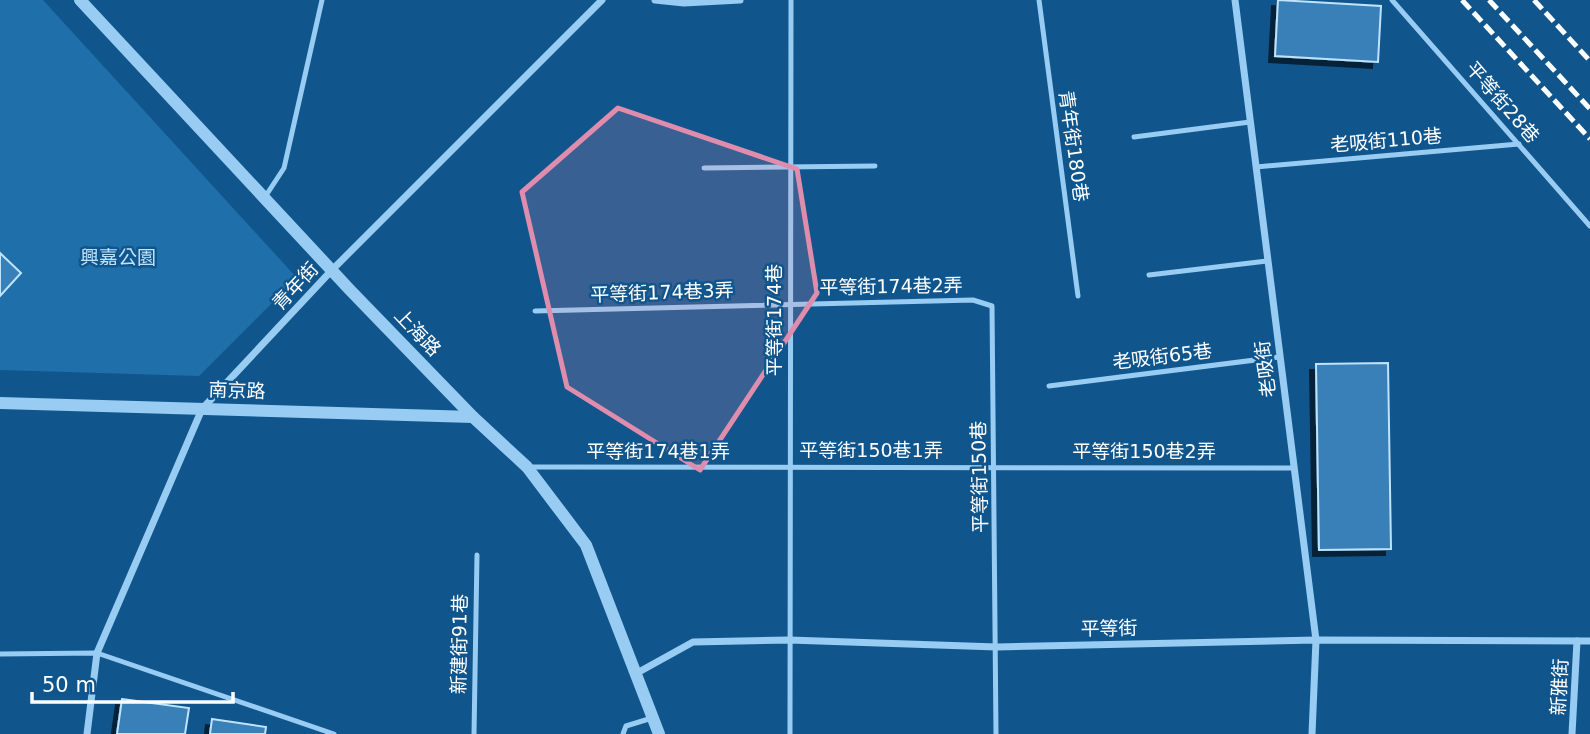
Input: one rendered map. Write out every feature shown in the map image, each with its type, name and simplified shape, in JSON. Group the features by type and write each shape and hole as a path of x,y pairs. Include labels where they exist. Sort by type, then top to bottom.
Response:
{"street":[{"name":"上海路","path":"80,0 332,270 473,417 527,467 586,545 659,734"},
{"name":"青年街","path":"87,734 97,653 202,409 332,270 602,0"},
{"path":"655,0 684,3 740,0"},
{"name":"老吸街","path":"1235,0 1316,640 1312,734"},
{"name":"南京路","path":"0,402 473,417"},
{"name":"平等街","path":"637,673 693,642 789,640 997,646 1316,640 1590,641"},
{"name":"新雅街","path":"1572,734 1577,641"}],"lane":[{"path":"264,198 284,168 322,0"},
{"name":"平等街174巷","path":"790,734 791,0"},
{"name":"青年街180巷","path":"1039,0 1078,296"},
{"name":"平等街28巷","path":"1392,0 1590,226"},
{"path":"1134,137 1250,122"},
{"name":"老吸街110巷","path":"1255,167 1519,144"},
{"path":"704,168 875,166"},
{"path":"1149,275 1267,261"},
{"name":"平等街174巷2弄","path":"790,304 973,300 992,306"},
{"name":"平等街174巷3弄","path":"535,311 790,304"},
{"name":"平等街150巷","path":"992,306 996,734"},
{"name":"老吸街65巷","path":"1049,386 1279,357"},
{"name":"平等街150巷1弄","path":"790,466 995,466"},
{"name":"平等街174巷1弄","path":"527,467 790,466"},
{"name":"平等街150巷2弄","path":"995,466 1293,468"},
{"name":"新建街91巷","path":"474,734 477,555"},
{"path":"0,654 97,653 334,734"},
{"path":"623,734 626,726 654,718"}],"highlighted area":[{"path":"618,108 797,169 817,293 700,470 567,387 522,192"}],"green space":[{"name":"興嘉公園","path":"0,0 43,0 297,278 199,376 0,370"}],"building":[{"path":"1278,0 1381,6 1378,62 1275,56"},
{"path":"0,253 21,273 0,296"},
{"path":"1388,363 1391,549 1319,550 1316,364"},
{"path":"122,699 189,708 185,734 117,734"},
{"path":"212,719 266,727 265,734 210,734"}],"railway":[{"path":"1462,0 1590,139"},
{"path":"1489,0 1590,109"},
{"path":"1534,0 1590,61"}]}
